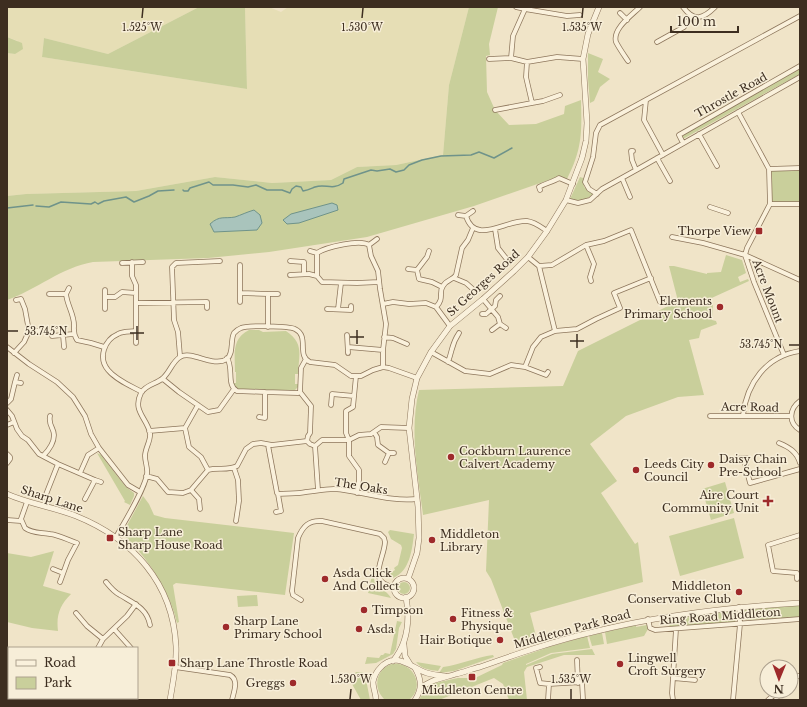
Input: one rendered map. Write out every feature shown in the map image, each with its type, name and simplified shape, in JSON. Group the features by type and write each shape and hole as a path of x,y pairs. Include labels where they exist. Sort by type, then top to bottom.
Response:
{"street":[{"path":"516,7 567,16 580,15"},
{"name":"St Georges Road","path":"410,664 405,656 404,644 409,615 406,597 412,594 414,589 413,583 408,579 417,554 420,524 409,428 412,399 417,378 432,352 450,326 483,299 528,257 547,231 566,200 582,158 587,130 583,59 588,34 599,7"},
{"path":"628,61 616,40 617,31 640,7"},
{"path":"683,7 691,16 695,17 706,14 715,7"},
{"path":"511,58 513,36 524,9"},
{"path":"620,13 626,20"},
{"path":"657,42 684,27 691,16"},
{"path":"597,194 589,189 585,182 593,156 597,128 600,125 800,16"},
{"path":"489,59 511,58 527,62 557,56 583,59"},
{"path":"527,62 526,77 532,103"},
{"name":"Throstle Road","path":"683,143 679,135 800,66"},
{"name":"Throstle Road","path":"566,200 582,203 590,200 602,189 800,78"},
{"path":"495,110 543,102 560,95"},
{"path":"646,100 644,120 662,155"},
{"path":"738,112 769,168 770,204 747,248 745,255"},
{"path":"699,134 717,166"},
{"path":"633,151 631,151 632,160 636,170"},
{"path":"657,158 670,182"},
{"path":"769,168 800,168"},
{"path":"538,188 544,184 550,184 559,178 573,184"},
{"path":"622,178 630,197"},
{"path":"770,204 800,204"},
{"path":"710,206 728,213"},
{"path":"458,215 466,216 474,211"},
{"path":"466,216 470,226 473,228 495,229 507,224 529,221 547,231"},
{"path":"436,308 441,301 442,287 445,283 454,278 462,248 468,240 473,228"},
{"path":"495,229 498,248 509,262"},
{"path":"539,266 552,265 586,245 604,241 631,230 660,302"},
{"path":"672,237 703,243 745,255 800,280"},
{"path":"369,245 377,239"},
{"path":"310,251 317,253 322,250 357,242 369,245"},
{"path":"369,245 371,256 378,271 386,324 383,367"},
{"path":"586,245 594,264 590,277 591,281"},
{"path":"417,270 427,257 428,251"},
{"path":"317,253 317,276 322,282 380,282"},
{"name":"Acre Mount","path":"745,255 754,282 784,356"},
{"path":"504,267 514,257"},
{"path":"528,257 539,266 555,331"},
{"path":"290,261 304,262 304,274"},
{"path":"132,262 132,276 136,285 136,343"},
{"path":"122,263 143,262"},
{"path":"180,356 178,332 174,320 172,267 176,263 218,263"},
{"path":"240,265 240,302"},
{"path":"408,269 417,270"},
{"path":"417,270 419,279 432,282 442,287"},
{"path":"290,275 295,277 304,274 317,276"},
{"path":"454,278 466,283 475,291"},
{"path":"525,367 533,347 542,337 555,331 577,329 620,308 614,293 651,278"},
{"path":"338,309 340,283"},
{"path":"69,288 66,294 74,325 73,334 77,340 104,347"},
{"path":"105,290 105,309"},
{"path":"106,297 115,297 122,292 136,293"},
{"path":"240,293 278,294"},
{"path":"49,294 66,294"},
{"path":"268,294 268,327"},
{"path":"16,300 21,299 25,295"},
{"path":"482,314 486,314 495,306 496,300 500,296"},
{"path":"14,353 24,342 29,331 25,309 21,299"},
{"path":"483,299 498,317 500,324 506,328"},
{"path":"136,303 208,300 207,308"},
{"path":"383,304 393,302 409,304 426,303 436,308 450,326"},
{"path":"327,309 351,310 351,306"},
{"path":"492,330 500,324"},
{"path":"116,536 140,492 146,476 147,467 145,456 150,431 140,412 139,402 142,392 147,387 163,379 180,356 189,355 209,360 224,360 230,353 232,338 237,330 246,327 291,328 299,331 303,338 304,356 310,362 335,365 346,373 356,376 360,376 383,367 417,378"},
{"path":"29,331 41,331"},
{"path":"136,331 125,332 112,337 104,347 103,359 107,369 116,378 142,392"},
{"path":"448,362 452,352 452,343 459,333"},
{"path":"52,336 73,334"},
{"path":"63,335 64,347"},
{"path":"347,335 348,353"},
{"path":"384,337 407,344"},
{"path":"397,347 399,341"},
{"path":"7,347 57,382 73,397 85,416 91,434 99,448 128,485 140,492"},
{"path":"348,347 383,350"},
{"path":"743,415 746,398 753,383 766,367 784,356 800,351"},
{"path":"432,352 465,371 490,374 511,366 525,367 546,375 548,372"},
{"path":"227,358 231,365 232,386 237,391 300,392"},
{"path":"306,359 301,368 300,392 311,406 310,433 307,441"},
{"path":"7,403 11,399 17,375"},
{"path":"356,376 353,407 346,412 346,432 349,440 349,456 359,470 357,493"},
{"path":"163,379 208,412 219,410 234,389"},
{"path":"15,382 21,383"},
{"path":"259,417 265,418 265,392"},
{"path":"331,405 332,392 354,396"},
{"name":"Acre Road","path":"800,401 794,406 791,416 794,426 800,430"},
{"path":"198,405 185,428 189,447 201,457 208,470"},
{"path":"7,410 12,416 17,429 22,436 28,440 39,454 58,464 102,482"},
{"path":"43,456 51,445 54,435 49,422 50,416"},
{"name":"Acre Road","path":"710,416 791,416"},
{"path":"7,425 14,422"},
{"path":"43,424 49,422"},
{"path":"315,446 322,440 349,440 359,435 366,435 374,432 381,427 409,428"},
{"path":"150,431 185,428"},
{"path":"374,432 377,437 378,445 391,453 385,462"},
{"path":"146,476 157,479 165,489 172,493 182,493 191,490 208,470 217,468 234,468 240,462 245,451 257,443 268,445 307,441 315,446"},
{"path":"779,443 795,452 800,463"},
{"path":"268,445 283,511 276,512"},
{"path":"315,446 318,490"},
{"path":"80,473 88,455 99,448"},
{"path":"7,454 10,457 7,463"},
{"path":"733,458 745,458 750,482 800,469"},
{"path":"45,497 58,464"},
{"path":"234,468 238,480 239,501 236,521"},
{"path":"85,498 95,480"},
{"path":"44,484 49,486"},
{"name":"The Oaks","path":"278,493 305,493 334,489 394,500 417,498"},
{"path":"191,490 199,499 200,509"},
{"name":"Sharp Lane","path":"7,494 27,502 76,516 116,536 135,552 161,589 169,607 175,633 176,647 175,667 170,700"},
{"path":"27,502 21,521 28,531 49,534 82,545"},
{"path":"7,520 21,521"},
{"path":"301,600 293,595 292,591 298,538 306,524 312,521 322,521 380,534 384,538 385,542 378,574 380,580 389,586 394,587"},
{"path":"797,579 797,573 773,571 768,545 800,535"},
{"path":"60,582 77,543"},
{"path":"54,569 63,573"},
{"path":"406,597 398,596 394,587 399,579 408,579"},
{"path":"106,582 113,590 136,604 146,613 150,625"},
{"name":"Middleton Park Road","path":"420,688 427,683 447,676 565,639 648,620 739,607 800,603"},
{"path":"99,647 103,639 127,616 136,604"},
{"path":"733,700 740,624 739,607"},
{"path":"76,612 87,626 103,639"},
{"name":"Ring Road Middleton","path":"648,620 650,628 656,630 800,619"},
{"path":"114,629 130,647"},
{"path":"673,700 676,629"},
{"name":"St Georges Road","path":"393,661 404,644"},
{"name":"Middleton Park Road","path":"393,661 399,660 428,673 447,676"},
{"path":"577,660 578,683"},
{"path":"380,700 376,697 373,682 377,671 382,666 393,661"},
{"path":"175,667 230,675 235,679 236,684 232,700"},
{"path":"540,667 536,668 540,683 549,684 582,682 583,700"},
{"path":"415,668 421,682 415,700"},
{"path":"673,678 695,680"},
{"path":"548,700 549,684"}],"shaded area":[{"path":"7,7 199,7 108,54 44,38 42,57 247,89 245,7 269,7 281,12 288,7 469,7 449,85 443,155 396,165 357,167 331,180 272,183 215,177 136,191 26,194 7,196 7,53 15,54 18,41 7,37"}],"green space":[{"path":"199,7 245,7 247,89 42,57 44,38 108,54"},
{"path":"469,7 498,7 489,44 490,55 486,56 487,92 495,110 509,125 536,124 564,114 565,106 581,100 580,142 575,160 566,181 559,178 549,180 474,206 367,237 269,252 208,258 93,262 71,269 7,300 7,196 26,194 136,191 215,177 272,183 331,180 357,167 396,165 443,155 449,85"},
{"path":"7,37 22,43 23,49 15,54 7,53"},
{"path":"588,53 603,59 598,72 610,79 600,87 594,101 590,103 588,79"},
{"path":"800,68 800,74 683,139 683,134"},
{"path":"800,168 800,204 770,204 769,169"},
{"path":"580,177 583,178 584,187 593,194 583,200 570,199"},
{"path":"726,255 742,260 746,273 738,277 740,282 748,279 749,281 705,301 704,298 697,302 698,304 713,305 712,320 716,321 717,324 701,330 699,338 689,340 704,395 678,397 626,416 590,444 617,481 601,493 635,544 638,542 643,582 530,613 536,636 515,641 491,579 486,571 489,500 423,515 415,453 415,421 419,390 563,386 578,351 678,301 669,266 707,274 721,272"},
{"path":"249,330 259,330 263,332 286,331 296,340 299,355 298,374 295,374 295,384 299,384 294,391 238,389 233,385 233,383 236,383 235,348 239,338"},
{"path":"97,453 101,455 126,487 134,493 130,505 124,502 125,501"},
{"path":"725,482 734,513 711,520 702,489"},
{"path":"143,496 154,515 165,518 294,533 285,595 176,583 173,585 179,622 177,623 162,584 151,567 123,534"},
{"path":"734,518 744,558 680,576 669,536"},
{"path":"390,530 414,534 411,553 407,565 399,575 393,578 387,576 385,568 387,571 391,569 392,572 395,570 394,568 398,565 402,548 401,545 391,539 388,532"},
{"path":"54,551 43,586 71,594 64,602 58,615 58,631 32,628 7,622 7,553 31,557"},
{"path":"373,571 377,585 389,594 391,598 368,593"},
{"path":"402,582 406,582 410,588 406,594 402,594 398,590 398,586"},
{"path":"257,595 258,606 238,607 237,596"},
{"path":"800,605 800,617 745,619 744,609"},
{"path":"732,610 736,614 735,622 670,627 667,619"},
{"path":"397,621 402,622 399,628 396,649 393,654 376,663 365,664 367,657 379,658 385,653 390,654"},
{"path":"636,625 636,627 647,625 648,629 644,636 607,644 605,632"},
{"path":"602,633 604,644 592,646 589,636"},
{"path":"587,636 590,648 551,653 526,664 552,654 592,649 595,655 564,655 527,667 524,672 527,700 509,700 503,684 494,678 439,700 419,700 425,689 430,684 458,678 475,678 502,665 503,663"},
{"path":"493,655 494,657 454,671 439,673 443,667"},
{"path":"416,662 441,666 438,671 423,668"},
{"path":"392,664 406,666 415,676 417,682 416,688 414,694 409,700 385,700 378,690 377,685 379,674 387,666"},
{"path":"356,672 362,672 365,674 370,700 361,700 352,684 351,678"}],"water":[{"path":"332,203 337,205 338,210 299,223 287,224 283,220 291,214"},
{"path":"254,210 260,215 262,223 257,230 214,232 210,224 219,218 235,217"}],"waterway":[{"path":"183,190 188,191 190,188 209,182 213,185 248,187 256,185 267,190 282,190 290,193 296,186 301,187 303,191 319,186 332,187 343,183 344,179 371,170 377,171 390,169 396,172 404,170 409,165 422,160 441,156 471,155 479,152 494,158 512,148"},
{"path":"36,206 49,207 61,202 91,204 95,202 98,204 104,201 126,197 134,202 158,191 174,190"},
{"path":"7,208 33,205"}],"place":[{"name":"Thorpe View","path":"759,231"},
{"name":"Elements Primary School","path":"720,307"},
{"name":"Cockburn Laurence Calvert Academy","path":"451,457"},
{"name":"Daisy Chain Pre-School","path":"711,465"},
{"name":"Leeds City Council","path":"636,470"},
{"name":"Aire Court Community Unit","path":"768,501"},
{"name":"Sharp Lane Sharp House Road","path":"110,538"},
{"name":"Middleton Library","path":"432,540"},
{"name":"Asda Click And Collect","path":"325,579"},
{"name":"Middleton Conservative Club","path":"739,592"},
{"name":"Timpson","path":"364,610"},
{"name":"Fitness & Physique","path":"453,619"},
{"name":"Sharp Lane Primary School","path":"226,627"},
{"name":"Asda","path":"359,629"},
{"name":"Hair Botique","path":"500,640"},
{"name":"Sharp Lane Throstle Road","path":"172,663"},
{"name":"Lingwell Croft Surgery","path":"620,664"},
{"name":"Middleton Centre","path":"472,677"},
{"name":"Greggs","path":"293,683"}]}
